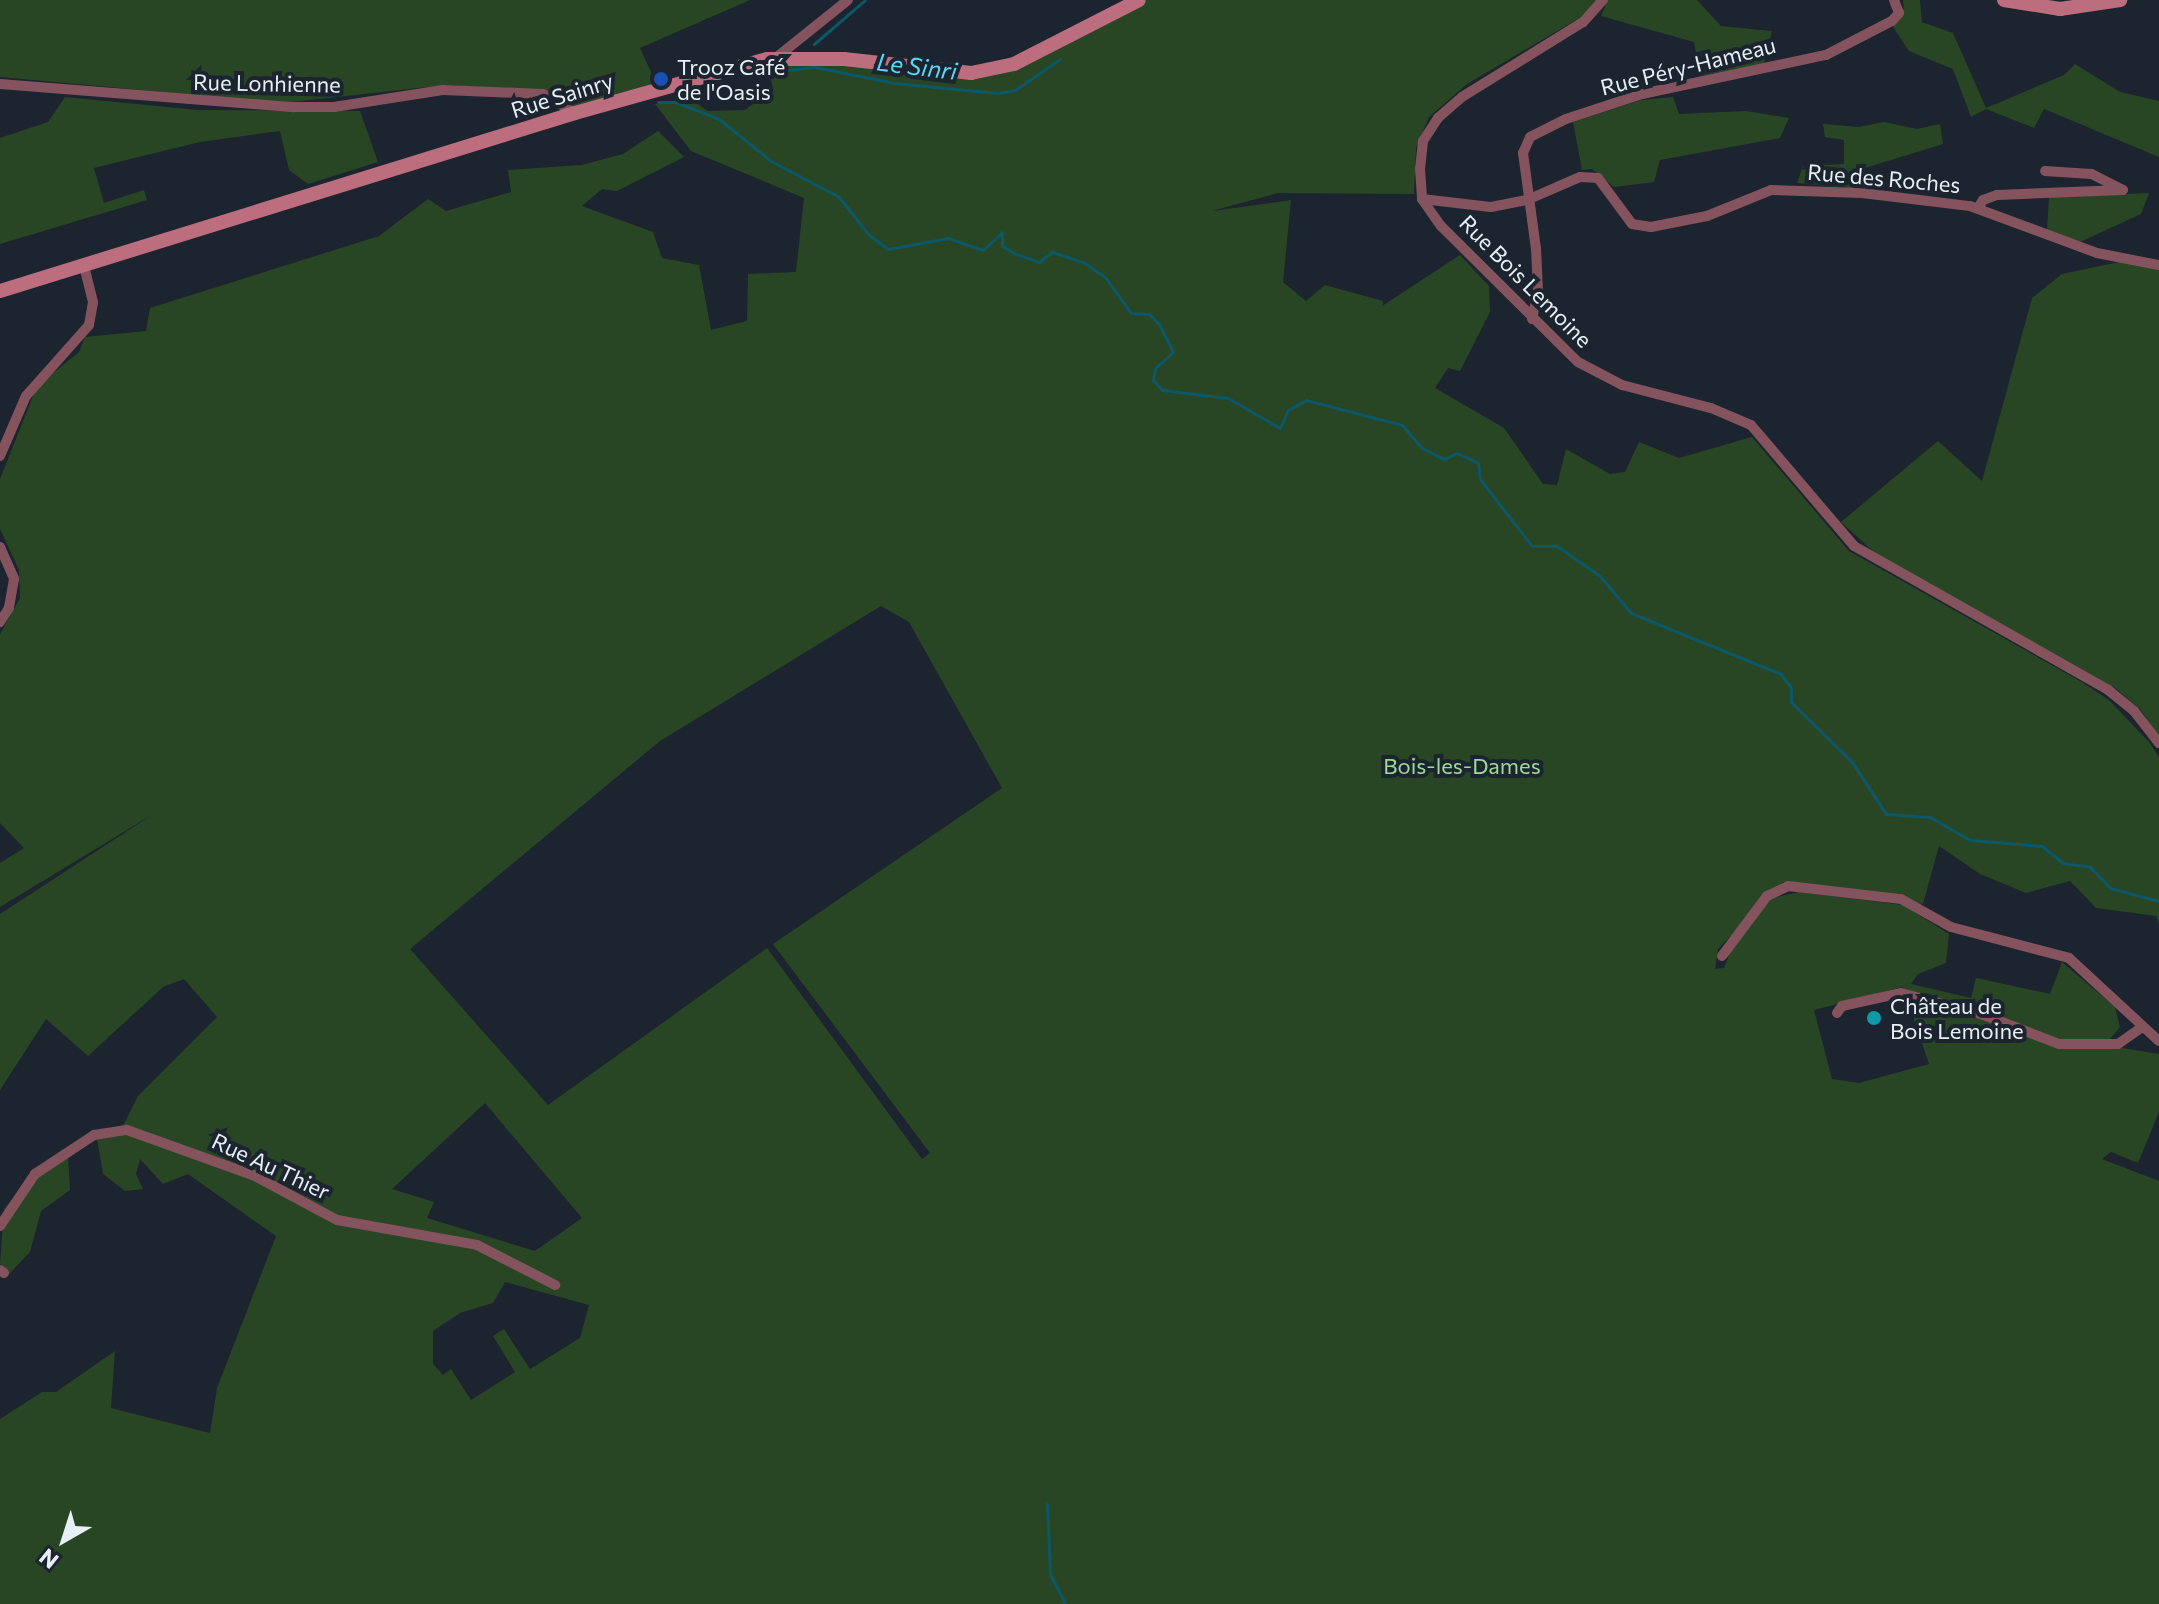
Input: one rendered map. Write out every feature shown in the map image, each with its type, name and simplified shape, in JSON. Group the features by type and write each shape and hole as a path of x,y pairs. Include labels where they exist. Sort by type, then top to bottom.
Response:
{"street":[{"path":"777,57 848,0"},
{"name":"Rue Sainry","path":"0,291 575,113 777,57 971,73 1014,64 1139,0"},
{"path":"1527,200 1491,207 1422,199 1423,141 1438,118 1462,97 1583,22 1603,0"},
{"name":"Rue Péry-Hameau","path":"1532,319 1538,291 1536,249 1523,153 1530,137 1566,119 1642,94 1826,55 1892,21 1899,13 1894,0"},
{"path":"2004,0 2060,9 2120,0"},
{"name":"Rue Lonhienne","path":"0,84 294,107 334,107 443,90 543,94 575,113"},
{"path":"1978,208 1983,200 1997,195 2123,190 2091,174 2045,171"},
{"name":"Rue des Roches","path":"1527,200 1580,177 1598,178 1632,224 1651,227 1707,216 1771,190 1862,193 1978,208 2097,253 2159,265"},
{"name":"Rue Bois Lemoine","path":"1422,199 1485,275 1578,362 1606,379 1711,408 1751,425 1854,546 2107,689 2134,711 2159,743"},
{"path":"0,456 26,396 89,325 93,302 84,266"},
{"path":"0,547 14,579 9,608 0,622"},
{"path":"1722,956 1767,896 1788,886 1901,899 1951,927 2069,958 2142,1027 2158,1037"},
{"path":"1837,1013 1842,1006 1901,993 1984,1015 2059,1044 2118,1044 2142,1027"},
{"name":"Rue Au Thier","path":"0,1226 35,1174 94,1135 127,1130 253,1175 337,1220 477,1245 555,1285"}],"green space":[{"path":"0,0 750,0 640,48 657,85 575,108 560,92 446,85 283,103 0,77"},
{"name":"Bois-les-Dames","path":"1147,0 1597,0 1586,14 1467,84 1429,117 1416,148 1414,194 1278,193 1212,211 1291,200 1283,282 1306,301 1325,285 1383,301 1382,306 1460,255 1489,286 1490,312 1460,371 1448,368 1435,388 1504,428 1543,484 1557,485 1566,449 1610,474 1625,472 1639,442 1679,458 1752,437 1849,551 2080,681 2109,700 2149,742 2159,757 2159,924 2156,916 2096,908 2070,881 2026,893 1980,874 1939,846 1923,904 1783,882 1718,949 1715,969 1724,968 1734,943 1772,898 1799,892 1903,905 1949,934 1946,963 1918,974 1911,984 1971,998 1976,978 2050,994 2062,962 2115,1007 2120,1027 2110,1039 2085,1042 2159,1054 2159,1112 2138,1163 2111,1152 2102,1159 2159,1181 2159,1604 0,1604 0,1419 42,1392 56,1392 115,1351 111,1408 210,1433 217,1388 276,1236 188,1174 163,1184 140,1159 136,1174 143,1189 125,1191 103,1174 97,1139 124,1124 138,1096 217,1017 184,979 163,987 88,1056 46,1019 0,1090 0,914 155,813 0,907 0,863 24,848 0,823 0,634 20,598 19,570 0,529 0,479 37,386 79,352 85,337 146,331 150,308 379,236 428,199 446,211 511,192 508,170 581,165 623,154 658,131 684,157 617,191 602,189 582,206 653,232 662,258 699,265 711,330 747,321 748,274 796,272 804,198 691,151 655,104 690,99 708,111 745,110 773,89 767,59 971,73 1058,49","holes":["881,606 909,622 1002,788 773,944 930,1153 922,1159 767,948 548,1105 410,949 660,741","1903,987 1929,1064 1859,1083 1832,1079 1814,1010","485,1103 582,1218 535,1251 427,1218 434,1202 392,1189","505,1282 589,1305 580,1338 530,1369 504,1329 493,1336 515,1372 471,1400 451,1369 443,1375 433,1364 433,1331 460,1313 493,1303"]},
{"path":"1608,0 1697,0 1721,26 1772,31 1764,64 1700,76 1694,42 1601,16"},
{"path":"1903,0 1920,0 1922,22 1953,33 1986,108 2064,75 2075,64 2120,92 2159,101 2159,157 2044,109 2034,128 1986,109 1971,117 1953,69 1909,51 1893,27 1904,12"},
{"path":"65,97 198,110 360,111 378,162 308,184 289,170 280,131 200,142 94,168 104,203 144,190 147,200 0,244 0,138 48,122"},
{"path":"1673,97 1679,114 1746,111 1789,118 1780,138 1660,160 1654,182 1614,187 1592,169 1582,170 1573,122 1641,100"},
{"path":"1884,122 1917,129 1940,124 1943,144 1865,168 1869,190 1797,183 1803,166 1844,164 1844,140 1825,137 1823,124 1859,127"},
{"path":"2149,193 2141,214 2080,242 2047,230 2049,197"},
{"path":"2124,261 2159,268 2159,737 2140,709 2115,688 1876,554 1841,522 1938,441 1982,481 2032,298 2062,274"},
{"path":"68,1155 70,1190 41,1211 30,1252 9,1274 0,1264 4,1209 27,1181"}],"waterway":[{"path":"814,44 865,0"},
{"name":"Le Sinri","path":"761,73 815,67 894,83 998,93 1015,90 1060,59"},
{"path":"658,102 676,102 719,119 771,161 839,197 868,234 888,249 948,238 983,250 1002,232 1002,246 1016,254 1039,262 1052,252 1085,263 1106,278 1131,313 1149,314 1159,324 1173,352 1155,368 1153,380 1162,390 1228,398 1280,428 1288,410 1306,400 1402,425 1422,448 1444,459 1457,453 1478,463 1480,479 1532,546 1557,546 1600,576 1631,613 1781,674 1791,688 1791,702 1852,762 1886,814 1930,817 1970,840 2042,846 2063,863 2090,867 2110,888 2159,901"},
{"path":"1047,1504 1050,1574 1065,1604"}],"place":[{"name":"Trooz Café de l'Oasis","path":"661,79"},
{"name":"Château de Bois Lemoine","path":"1874,1018"}]}
